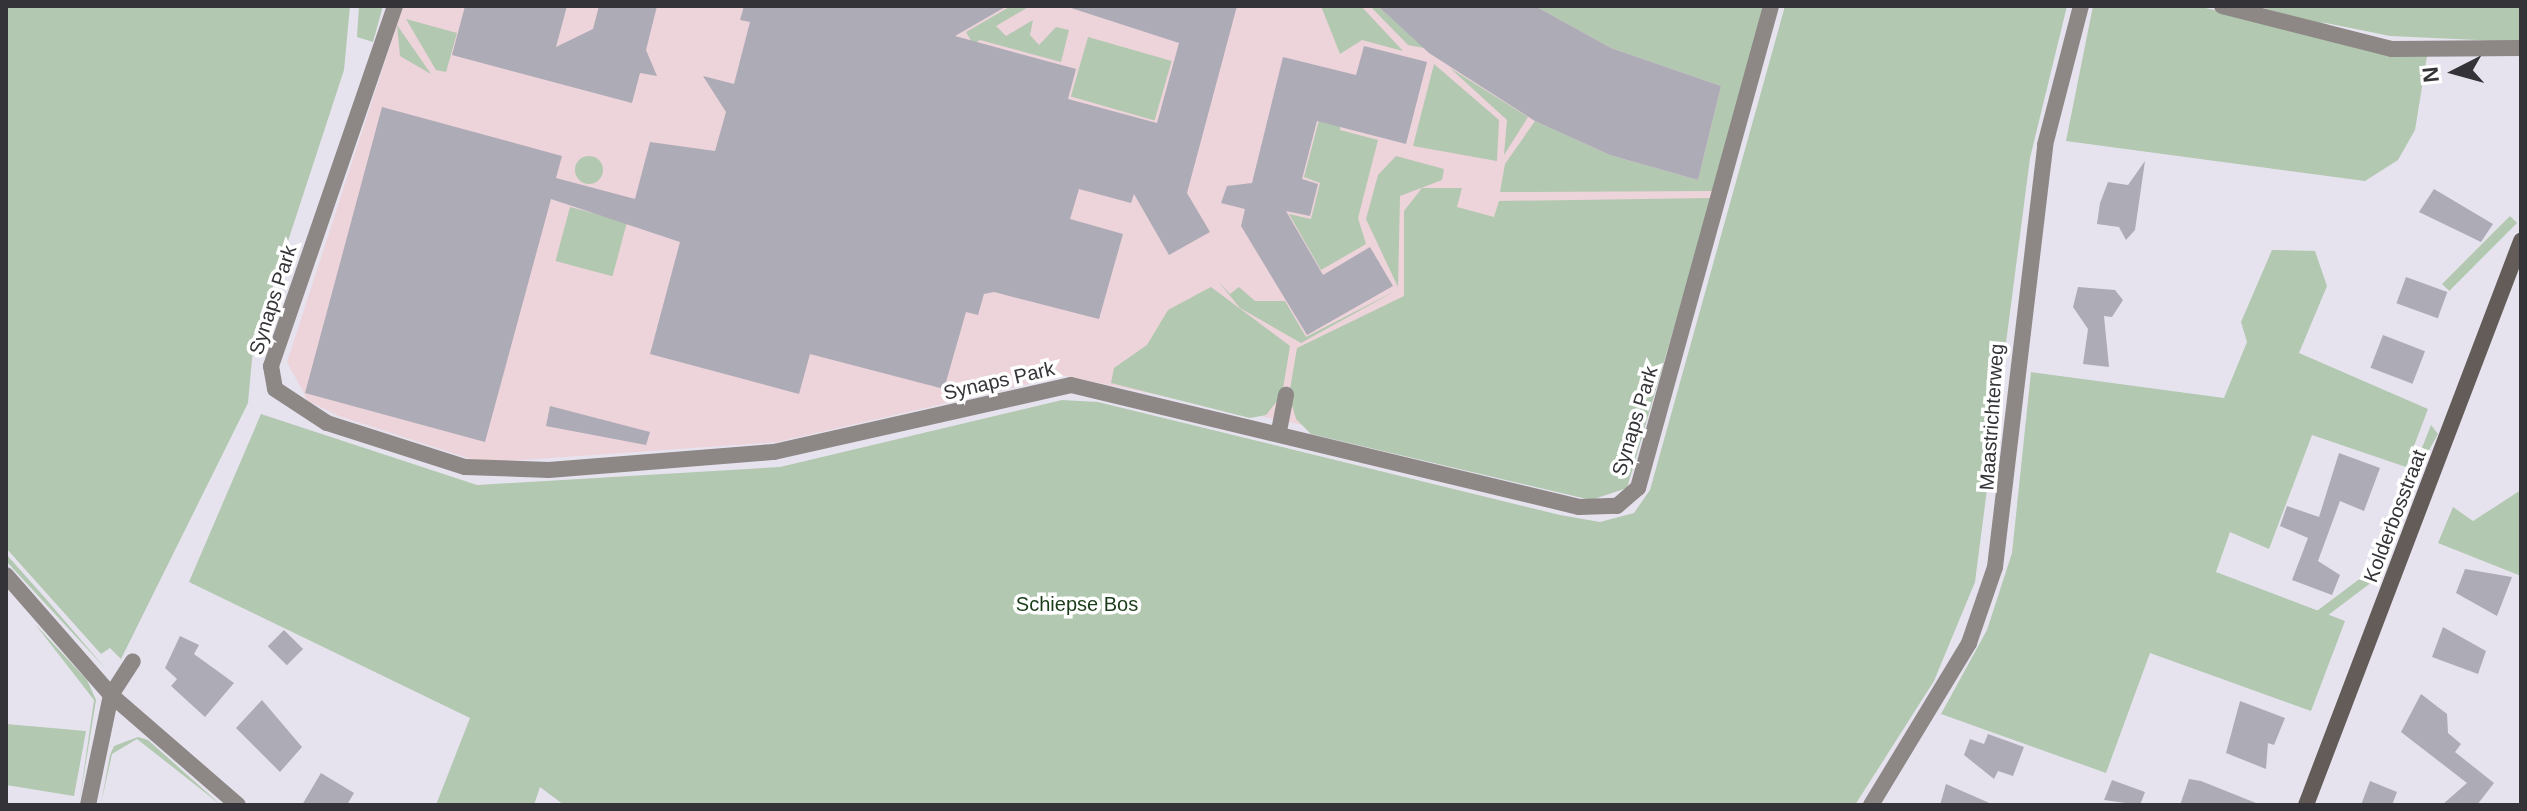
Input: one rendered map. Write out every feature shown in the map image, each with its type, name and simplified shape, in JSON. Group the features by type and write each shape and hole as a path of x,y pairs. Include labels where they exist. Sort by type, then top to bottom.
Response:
{"main road":[{"name":"Kolderbosstraat","path":"2306,805 2521,241"}],"street":[{"name":"Synaps Park","path":"395,6 271,366 269,393 327,423 490,470 774,452 1071,385 1279,431 1579,507 1617,506 1638,488 1771,6"},
{"name":"Maastrichterweg","path":"1871,805 1969,643 1995,567 2045,145 2081,6"},
{"path":"2222,6 2392,49 2521,48"},
{"path":"1279,431 1286,395"},
{"path":"6,575 111,695 238,805"},
{"path":"88,805 111,695 133,661"}],"shaded area":[{"path":"403,6 1764,6 1710,208 1318,428 1065,376 777,442 507,461 474,460 339,416 308,401 287,362"}],"green space":[{"path":"6,6 350,6 344,70 253,348 248,403 121,659 110,648 101,654 6,548"},
{"path":"359,6 383,6 373,42 357,37"},
{"path":"1011,6 1030,6 996,26 1006,36 1033,20 1030,35 1039,45 1056,27 1069,30 1061,62 980,40 973,44 966,32"},
{"path":"1321,6 1361,6 1403,51 1362,40 1340,54"},
{"path":"1370,6 1378,6 1424,48 1408,45"},
{"path":"1535,6 1764,6 1714,191 1500,192 1505,164 1535,121 1610,155 1698,180 1721,86 1611,48"},
{"name":"Schiepse Bos","path":"1785,6 2067,6 2030,158 1975,582 1934,681 1855,805 564,805 540,787 534,805 436,805 470,718 189,582 261,414 477,485 780,467 1062,400 1098,402 1560,515 1600,522 1634,513 1650,490"},
{"path":"2093,6 2196,6 2427,56 2415,130 2398,160 2365,181 2066,141"},
{"path":"2257,6 2521,6 2521,42 2390,36 2321,22 2344,31"},
{"path":"406,19 457,33 446,72 436,70"},
{"path":"397,25 431,74 400,56"},
{"path":"1088,37 1172,61 1155,121 1071,97"},
{"path":"1434,64 1499,120 1497,161 1413,146"},
{"path":"1450,68 1528,117 1504,155 1507,120"},
{"path":"1341,119 1340,130 1378,140 1358,218 1366,244 1321,270 1289,214 1311,219 1320,183 1304,177 1319,120"},
{"path":"589,156 599,160 603,170 599,180 589,184 579,180 575,170 579,160"},
{"path":"1396,156 1444,169 1442,180 1400,196 1398,287 1366,219 1378,175"},
{"path":"1422,188 1462,188 1457,207 1494,217 1499,201 1712,198 1627,488 1591,500 1311,434 1296,419 1289,395 1297,348 1404,296 1404,211"},
{"path":"570,207 627,222 612,276 556,261"},
{"path":"2510,216 2517,223 2449,291 2442,284"},
{"path":"2272,250 2315,251 2327,286 2299,353 2428,409 2406,467 2312,435 2269,549 2230,532 2216,572 2345,621 2311,711 2150,653 2106,773 1941,714 1987,630 2012,553 2031,372 2224,398 2247,342 2241,322"},
{"path":"1218,281 1230,294 1239,287 1255,301 1285,301 1306,337 1397,290 1301,343 1240,308"},
{"path":"1211,287 1290,346 1282,395 1266,415 1250,418 1111,383 1114,368 1147,345 1168,310"},
{"path":"2431,425 2438,434 2418,470 2414,468"},
{"path":"2521,490 2521,576 2438,543 2453,507 2473,521"},
{"path":"6,554 46,599 105,668 6,561"},
{"path":"2378,565 2384,573 2251,673 2245,666"},
{"path":"35,624 87,680 96,700 79,805 94,700"},
{"path":"6,724 86,731 74,796 6,785"},
{"path":"138,737 148,740 221,805 137,739 112,754 101,804 110,755 114,746"}],"building":[{"path":"465,6 567,6 556,47 593,29 599,6 657,6 646,50 657,76 640,73 632,103 452,55"},
{"path":"744,6 1007,6 955,36 1076,69 1068,99 1157,123 1179,43 1065,6 1237,6 1187,193 1210,232 1169,255 1134,194 1131,203 1079,189 1070,219 1123,234 1099,319 994,292 984,294 978,315 966,312 944,389 810,354 799,394 650,354 680,242 551,199 485,442 305,393 382,107 562,156 556,178 635,199 650,142 715,151 726,112 703,76 734,84 750,22 740,20"},
{"path":"1378,6 1535,6 1611,48 1721,86 1698,180 1610,155 1535,121 1429,53"},
{"path":"1364,46 1427,62 1406,144 1317,121 1302,179 1318,184 1310,216 1286,211 1323,275 1370,247 1393,286 1307,335 1241,226 1245,209 1221,203 1227,186 1252,183 1283,57 1356,75"},
{"path":"2145,161 2135,230 2126,240 2119,227 2097,224 2100,203 2108,182 2128,185"},
{"path":"2434,189 2493,224 2481,242 2419,212"},
{"path":"2406,277 2447,292 2438,318 2396,303"},
{"path":"2078,287 2115,290 2123,300 2112,317 2104,316 2109,367 2083,364 2088,329 2073,307"},
{"path":"2383,335 2425,351 2412,384 2370,368"},
{"path":"550,406 650,432 646,445 546,426"},
{"path":"2339,453 2380,468 2364,511 2340,501 2318,561 2340,575 2332,595 2292,580 2308,538 2280,526 2287,506 2319,517"},
{"path":"2465,569 2512,577 2497,616 2456,593"},
{"path":"2443,627 2486,651 2478,674 2432,657"},
{"path":"284,630 303,649 287,665 268,646"},
{"path":"180,636 199,645 194,654 234,683 205,717 171,686 177,679 165,668"},
{"path":"2421,694 2447,714 2448,733 2461,744 2455,752 2494,783 2477,805 2442,805 2467,783 2401,732"},
{"path":"262,700 302,747 280,772 236,728"},
{"path":"2240,701 2285,718 2274,745 2268,743 2266,769 2226,753"},
{"path":"1988,734 2024,747 2013,776 1998,771 1994,779 1964,755 1970,739 1984,744"},
{"path":"321,773 354,793 347,805 302,805"},
{"path":"2189,779 2201,781 2261,805 2180,805"},
{"path":"2112,780 2145,792 2140,805 2104,800"},
{"path":"2370,781 2397,792 2392,805 2361,805"},
{"path":"1946,784 1994,805 1940,805"}]}
